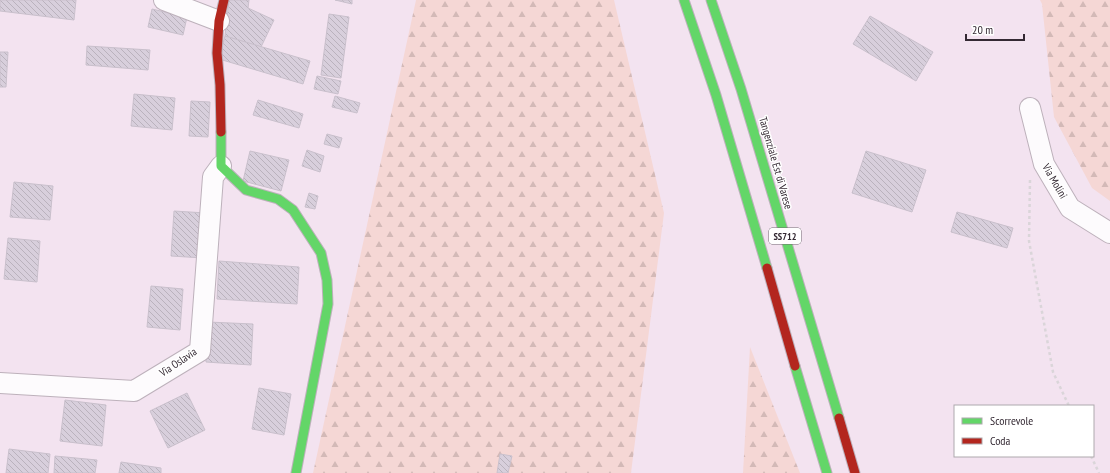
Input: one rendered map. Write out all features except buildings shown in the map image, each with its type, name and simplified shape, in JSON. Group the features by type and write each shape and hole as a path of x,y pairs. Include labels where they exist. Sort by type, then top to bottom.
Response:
{"main road":[{"path":"224,0 219,21 217,53 220,85 221,166 246,190 278,199 293,210 321,253 326,273 328,304 296,473"},
{"name":"SS712","path":"684,0 716,95 827,473"},
{"name":"Tangenziale Est di Varese","path":"711,0 743,96 855,473"}],"street":[{"path":"164,0 219,21"},
{"name":"Via Molini","path":"1030,108 1044,164 1070,208 1110,233"},
{"name":"Via Oslavia","path":"0,383 134,391 200,351 213,177 221,166"}],"path":[{"path":"1030,178 1029,240 1054,372 1069,405"},
{"path":"1091,457 1099,473"}],"green space":[{"path":"416,0 614,0 664,213 631,473 313,473"},
{"path":"1040,0 1110,0 1110,201 1092,188 1054,117 1042,4"},
{"path":"750,347 800,473 743,473"}],"traffic: fast":[{"path":"684,0 716,95 767,268"},
{"path":"711,0 741,89 839,418"},
{"path":"221,132 221,166 246,190 278,199 293,210 321,253 327,280 328,304 296,473"},
{"path":"795,366 827,473"}],"traffic: jam":[{"path":"221,132 220,85 217,53 219,21 224,0"},
{"path":"767,268 795,366"},
{"path":"839,418 855,473"}]}
